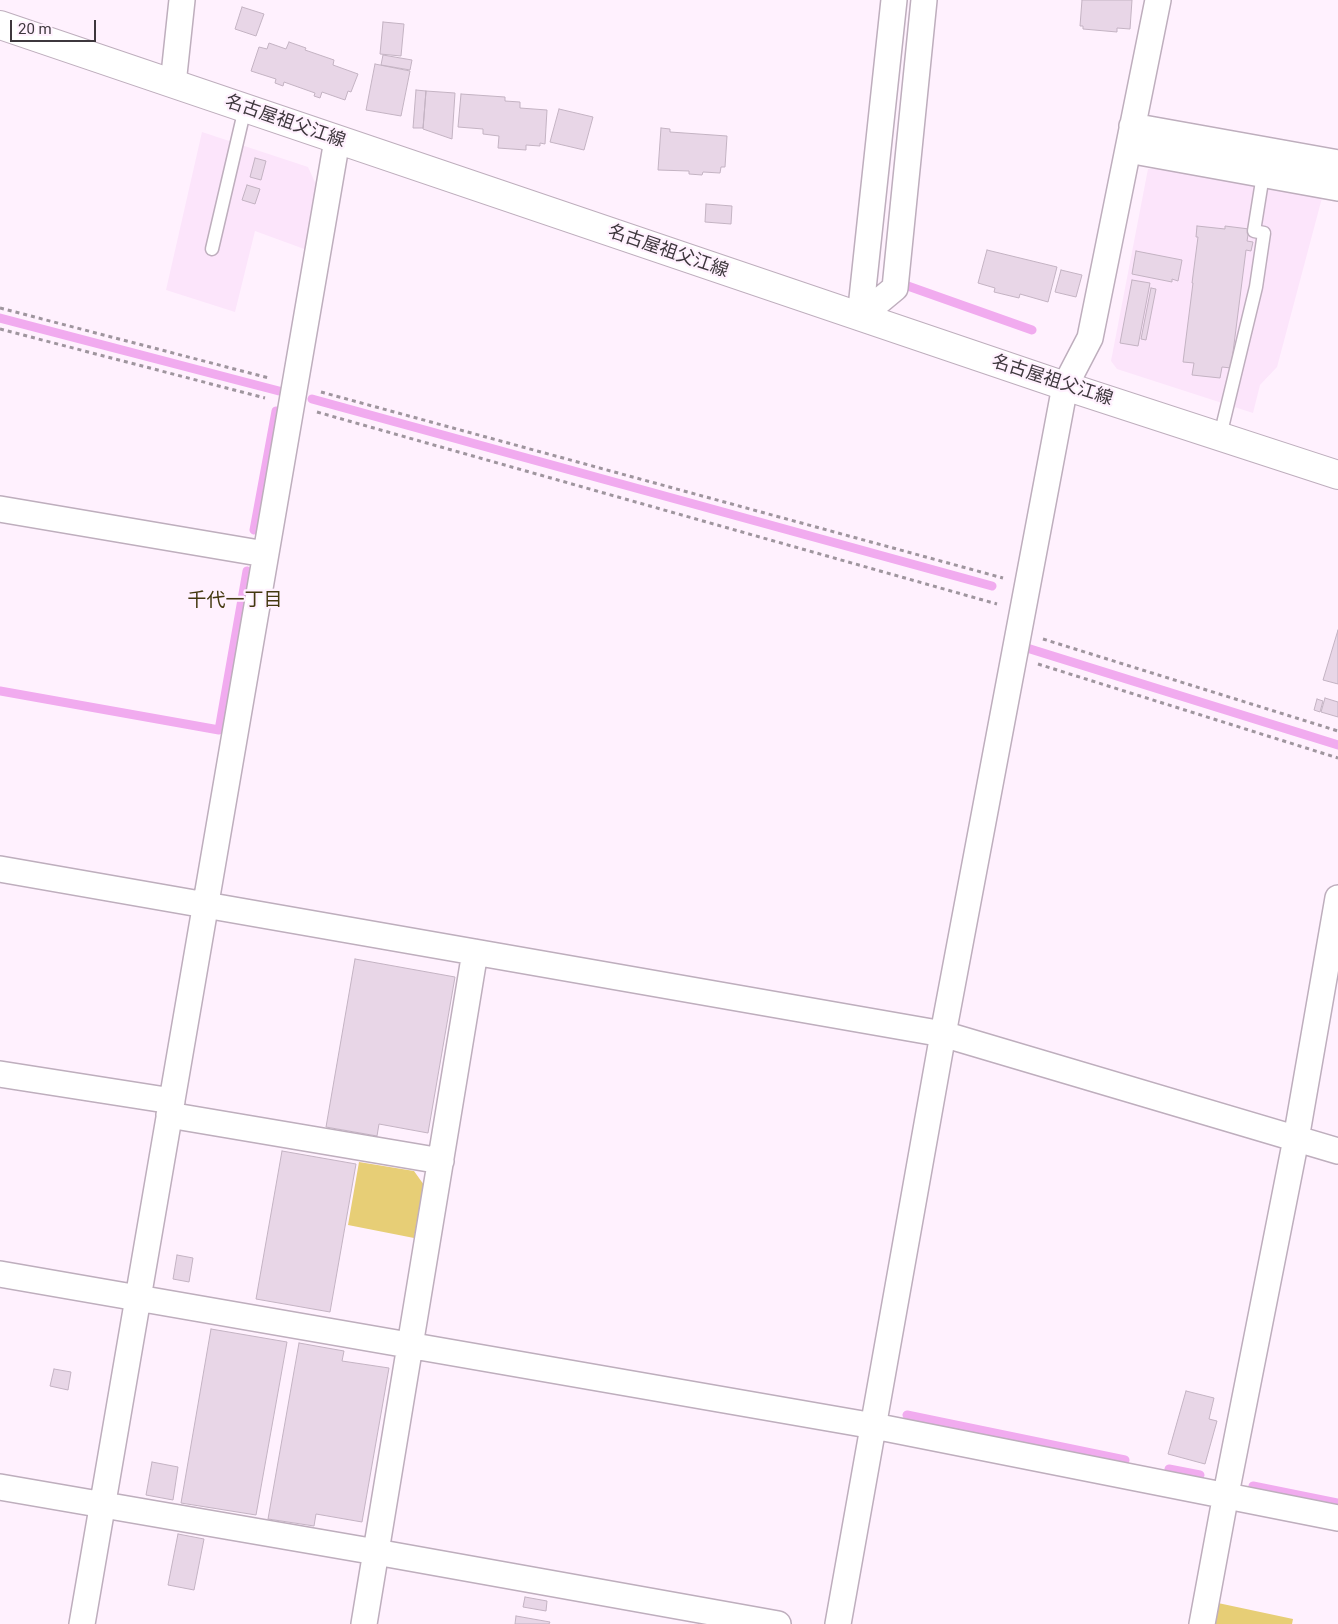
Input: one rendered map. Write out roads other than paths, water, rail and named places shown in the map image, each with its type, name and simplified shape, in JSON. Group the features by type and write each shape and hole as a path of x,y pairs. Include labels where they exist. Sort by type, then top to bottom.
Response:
{"main road":[{"name":"名古屋祖父江線","path":"0,25 1065,386 1338,475"}],"street":[{"path":"173,84 182,0"},
{"path":"860,317 894,0"},
{"path":"860,317 895,288 924,0"},
{"path":"838,1624 943,1034 1065,386 1090,338 1158,0"},
{"path":"1132,126 1338,163"},
{"path":"82,1624 337,140"},
{"path":"1128,150 1338,188"},
{"path":"0,509 265,554"},
{"path":"0,869 943,1034 1338,1151"},
{"path":"1202,1624 1296,1139 1338,898"},
{"path":"364,1624 475,952"},
{"path":"0,1074 441,1161"},
{"path":"0,1274 874,1426 1226,1494 1338,1518"},
{"path":"0,1487 778,1624"}],"lane":[{"path":"212,249 245,108"},
{"path":"1220,436 1257,278 1264,233 1254,231 1264,175"}],"waterway":[{"path":"905,285 1032,330"},
{"path":"0,318 279,391"},
{"path":"312,399 992,586"},
{"path":"254,530 276,411"},
{"path":"0,691 219,730 247,571"},
{"path":"1027,648 1338,745"},
{"path":"907,1415 1125,1460"},
{"path":"1169,1469 1200,1475"},
{"path":"1253,1486 1338,1503"}],"district":[{"name":"千代一丁目","path":"235,601"}]}
